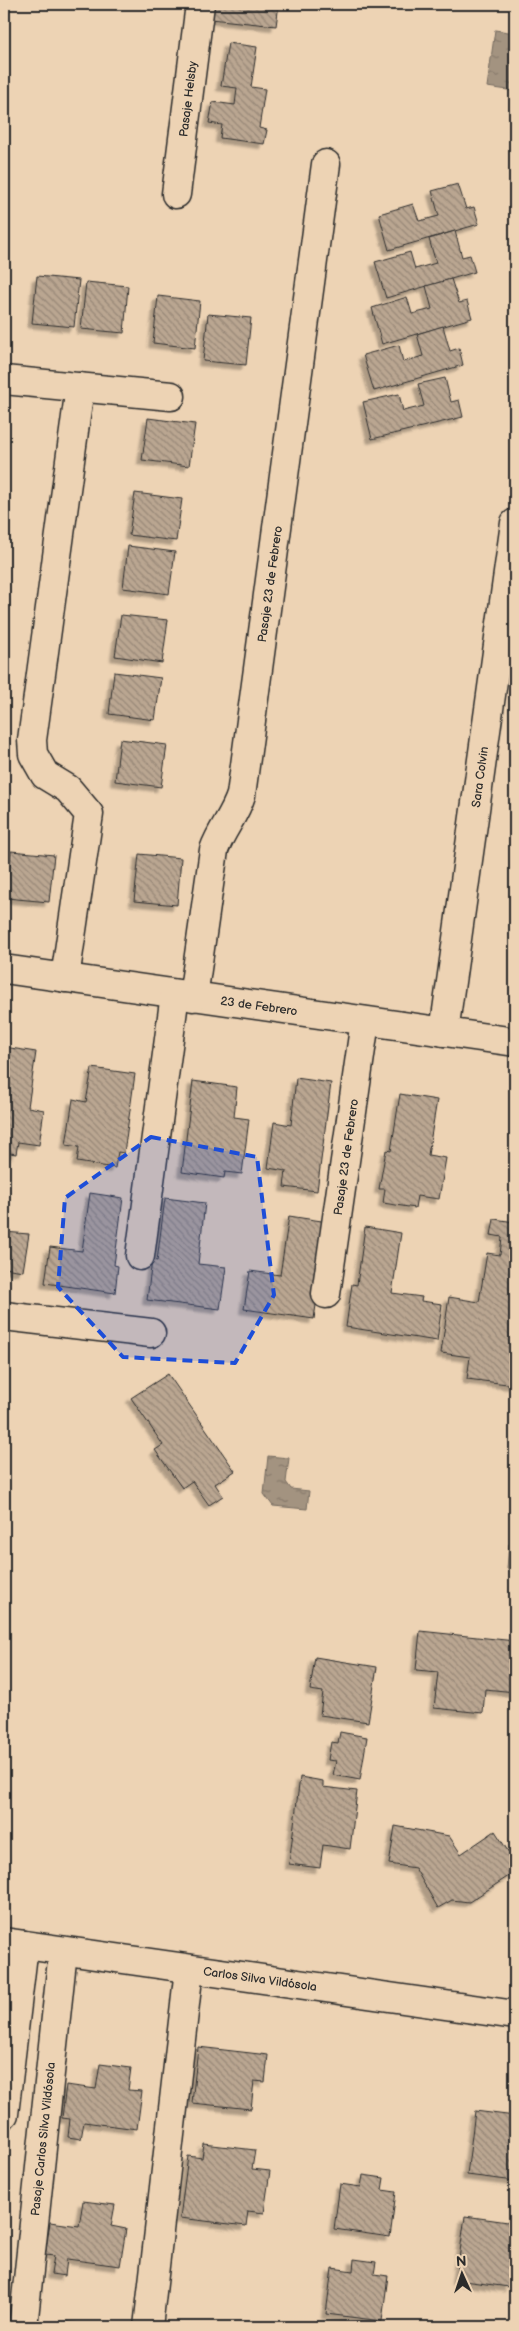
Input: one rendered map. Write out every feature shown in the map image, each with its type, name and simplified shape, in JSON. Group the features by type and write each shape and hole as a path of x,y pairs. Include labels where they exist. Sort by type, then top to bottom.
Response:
{"street":[{"name":"Pasaje Helsby","path":"176,194 200,4"},
{"name":"Pasaje 23 de Febrero","path":"140,1256 184,995 214,850 219,834 236,810 241,795 326,164"},
{"path":"4,380 171,396"},
{"path":"65,978 89,814 68,789 44,775 33,754 32,740 80,387"},
{"name":"Sara Colvin","path":"444,1032 515,523"},
{"name":"23 de Febrero","path":"4,969 515,1042"},
{"name":"Pasaje 23 de Febrero","path":"326,1294 365,1021"},
{"path":"4,1316 152,1333"},
{"path":"4,2114 14,1944"},
{"name":"Carlos Silva Vildósola","path":"14,1944 515,2015"},
{"name":"Pasaje Carlos Silva Vildósola","path":"23,2327 63,1951"},
{"path":"148,2327 189,1968"}],"highlighted area":[{"path":"151,1137 257,1157 274,1295 235,1363 123,1357 58,1287 65,1198"}],"water":[{"path":"495,30 515,33 515,91 487,87"},
{"path":"268,1456 289,1458 286,1482 291,1489 309,1491 307,1509 273,1506 264,1494"},
{"path":"509,1544 515,1545 515,1570 507,1569"}],"building":[{"path":"213,4 279,4 276,26 211,19"},
{"path":"228,43 257,47 251,87 265,89 259,128 267,130 264,144 220,138 222,125 209,123 213,102 235,105 237,88 221,86"},
{"path":"458,184 466,209 474,207 479,224 389,250 379,214 413,204 419,221 439,216 432,191"},
{"path":"455,231 462,257 470,255 475,272 386,298 375,262 410,252 415,269 436,263 429,239"},
{"path":"37,276 79,280 74,327 32,323"},
{"path":"451,279 459,303 467,301 472,318 382,344 372,308 407,297 412,314 432,309 426,286"},
{"path":"86,282 128,286 124,333 81,329"},
{"path":"158,296 200,301 195,348 153,343"},
{"path":"208,314 251,318 246,365 203,361"},
{"path":"443,326 450,351 459,348 463,365 374,391 363,355 399,345 403,362 423,356 417,334"},
{"path":"445,378 451,402 459,400 463,417 372,439 363,402 399,394 403,411 424,406 418,384"},
{"path":"148,418 195,424 189,466 142,460"},
{"path":"135,493 182,499 176,541 129,535"},
{"path":"128,546 175,552 169,594 123,588"},
{"path":"121,615 168,620 162,663 115,656"},
{"path":"114,672 161,678 155,720 109,714"},
{"path":"120,739 167,745 161,787 115,781"},
{"path":"11,851 54,855 49,902 6,898"},
{"path":"139,854 181,858 177,905 134,901"},
{"path":"4,1047 36,1052 28,1107 44,1110 39,1145 18,1142 16,1154 4,1152"},
{"path":"92,1068 135,1074 124,1153 118,1152 115,1168 77,1162 79,1147 66,1145 73,1099 86,1102"},
{"path":"296,1078 331,1083 317,1191 284,1187 286,1171 268,1168 274,1122 291,1125"},
{"path":"193,1081 237,1087 234,1117 249,1119 242,1174 225,1172 224,1178 182,1172"},
{"path":"400,1094 437,1100 428,1155 446,1158 439,1199 417,1196 415,1208 383,1203 385,1189 379,1189 386,1150 391,1151"},
{"path":"4,1190 6,1190 4,1209"},
{"path":"90,1193 123,1198 114,1265 118,1266 115,1293 45,1283 50,1247 82,1251"},
{"path":"165,1198 205,1203 198,1264 226,1267 220,1309 147,1300 152,1260 157,1261"},
{"path":"289,1216 328,1222 314,1319 244,1309 250,1271 280,1275"},
{"path":"494,1219 515,1222 515,1385 467,1379 470,1357 441,1353 449,1297 479,1302 487,1253 500,1255 502,1237 491,1235"},
{"path":"365,1227 401,1233 392,1293 422,1297 421,1301 442,1304 437,1341 346,1327 352,1284 357,1285"},
{"path":"4,1232 29,1234 23,1271 4,1268"},
{"path":"168,1374 235,1471 215,1484 223,1496 209,1505 192,1481 182,1488 155,1450 163,1445 131,1398"},
{"path":"420,1631 515,1641 515,1692 485,1689 483,1713 434,1708 438,1672 416,1670"},
{"path":"315,1657 377,1667 368,1722 320,1715 323,1692 310,1690"},
{"path":"340,1732 367,1737 360,1780 333,1775 336,1761 328,1760 331,1742 338,1743"},
{"path":"300,1777 323,1781 323,1787 357,1791 350,1849 323,1845 320,1868 289,1864"},
{"path":"395,1826 449,1836 461,1854 495,1831 515,1862 515,1872 469,1902 452,1900 438,1908 415,1868 389,1864"},
{"path":"198,2047 268,2055 265,2082 254,2081 251,2109 192,2103"},
{"path":"100,2064 131,2068 128,2090 142,2091 137,2129 84,2122 81,2139 68,2137 70,2119 62,2118 66,2085 96,2089"},
{"path":"475,2111 515,2116 515,2181 467,2175"},
{"path":"204,2144 255,2150 252,2169 270,2171 264,2213 248,2211 246,2226 180,2218 188,2156 202,2158"},
{"path":"363,2175 384,2178 382,2190 396,2192 390,2237 334,2229 340,2184 361,2187"},
{"path":"83,2201 115,2205 111,2226 126,2229 120,2266 67,2259 65,2276 51,2274 54,2256 45,2255 50,2222 79,2226"},
{"path":"465,2216 515,2223 509,2287 456,2280"},
{"path":"354,2259 376,2262 374,2274 388,2276 382,2321 326,2314 332,2268 353,2271"},
{"path":"68,2322 99,2327 67,2327"}]}
